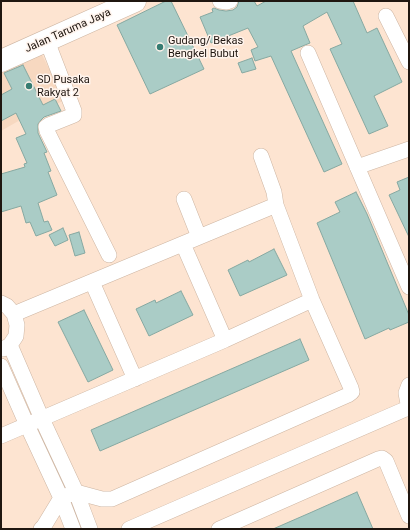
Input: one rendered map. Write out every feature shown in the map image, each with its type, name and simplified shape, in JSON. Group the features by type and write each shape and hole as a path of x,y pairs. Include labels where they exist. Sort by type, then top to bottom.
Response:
{"main road":[{"name":"Jalan Taruma Jaya","path":"1,61 135,1"}],"street":[{"path":"220,1 230,1"},
{"path":"386,16 409,62"},
{"path":"47,41 74,111 74,115 46,127 47,131 109,255"},
{"path":"308,53 409,287"},
{"path":"357,167 409,148"},
{"path":"41,529 61,498 76,492 102,499 112,499 352,392 312,300 276,205 274,192 261,156"},
{"path":"184,199 199,237"},
{"path":"14,314 276,205"},
{"path":"183,244 225,340"},
{"path":"92,282 135,379"},
{"path":"1,436 225,340 312,300"},
{"path":"1,303 7,306 14,314 17,325 16,336 6,347 76,492 90,529"},
{"path":"1,366 61,498 73,529"},
{"path":"129,529 409,409 406,393 409,384"},
{"path":"219,529 382,458 386,461 409,516"}],"shaded area":[{"name":"SD Pusaka Rakyat 2","path":"41,53 65,100 37,113 34,112 1,131 1,71"}],"building":[{"name":"Gudang/ Bekas Bengkel Bubut","path":"166,1 171,1 204,69 150,94 117,25"},
{"path":"239,1 254,1 257,6 266,1 353,1 367,33 377,28 402,82 374,96 388,126 369,134 330,49 342,44 327,12 303,26 310,43 291,51 342,164 324,172 271,56 255,61 251,50 258,47 248,28 211,43 200,17 213,12 212,9 214,8 226,11 233,10 237,7"},
{"path":"252,58 256,69 242,73 238,63"},
{"path":"23,65 43,105 55,99 61,111 44,117 38,124 38,133 47,152 44,153 51,171 48,172 57,195 38,203 44,222 48,221 52,230 36,236 30,222 26,223 21,206 1,212 1,174 25,167 24,164 27,163 16,138 26,134 16,113 1,121 1,95 12,89 4,73"},
{"path":"409,177 409,237 389,195 400,190 397,182"},
{"path":"356,192 367,214 409,315 409,322 390,330 389,328 365,339 317,223 340,212 335,202"},
{"path":"63,228 68,240 55,246 49,235"},
{"path":"79,232 85,253 75,256 69,235"},
{"path":"274,249 287,275 240,296 228,270 248,260 249,262"},
{"path":"181,291 193,315 149,336 136,309 155,300 156,303"},
{"path":"84,310 113,370 88,382 58,322"},
{"path":"300,339 309,360 100,451 91,430"},
{"path":"357,492 373,529 273,529 312,512"}],"place":[{"name":"Gudang/ Bekas Bengkel Bubut","path":"160,47"},
{"name":"SD Pusaka Rakyat 2","path":"29,86"}]}
